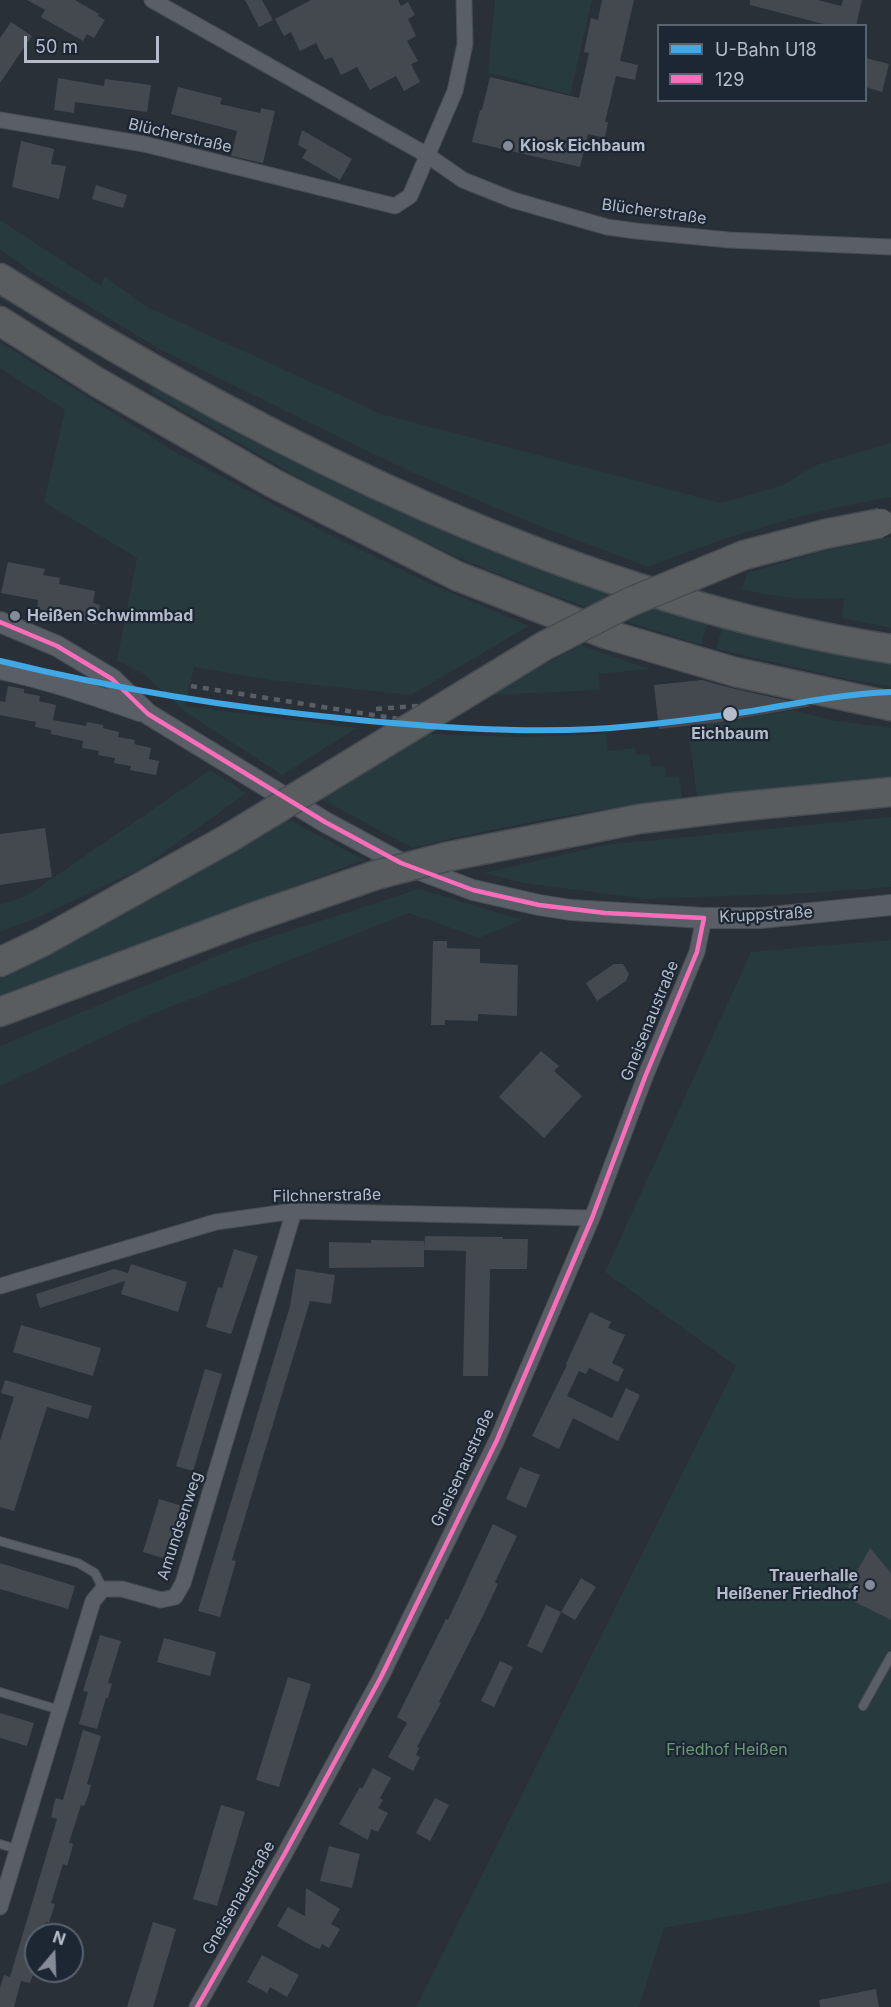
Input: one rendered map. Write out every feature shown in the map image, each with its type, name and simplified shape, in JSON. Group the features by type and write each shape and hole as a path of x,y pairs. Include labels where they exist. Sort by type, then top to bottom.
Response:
{"highway":[{"path":"0,278 91,335 273,433 393,492 494,535 561,561 664,595 771,624 891,649"},
{"path":"0,321 97,382 273,483 457,576 606,634 735,672 891,706"},
{"path":"0,962 42,942 229,838 544,646 630,602 744,555 825,534 886,523"},
{"path":"0,1012 251,918 376,875 446,857 639,819 891,792"},
{"path":"0,956 42,942"},
{"path":"0,1030 160,952"}],"street":[{"name":"Blücherstraße","path":"152,0 427,155 464,180 513,200 607,227 636,231 729,240 891,247"},
{"path":"427,155 455,91 465,44 464,0"},
{"name":"Blücherstraße","path":"0,120 144,144 395,206 410,196 427,155"},
{"name":"Kruppstraße","path":"0,622 57,646 112,679 148,714"},
{"name":"Kruppstraße","path":"0,669 88,693 148,714 325,822 392,858 473,890 539,905 605,913 704,918 761,918 891,905"},
{"name":"Gneisenaustraße","path":"197,2007 284,1855 381,1677 497,1440 592,1218 645,1077 697,952 704,918"},
{"name":"Filchnerstraße","path":"0,1286 216,1222 294,1211 592,1218"},
{"name":"Amundsenweg","path":"103,1590 122,1589 161,1600 175,1598 183,1582 294,1211"},
{"path":"0,1907 93,1601 103,1590"}],"lane":[{"path":"0,1541 78,1563 95,1574 103,1590"},
{"path":"862,1706 891,1656"},
{"path":"0,1692 60,1710"},
{"path":"0,1844 17,1849"}],"green space":[{"path":"495,0 592,0 570,95 488,72"},
{"path":"0,220 101,286 104,276 147,307 381,414 721,503 781,486 816,465 891,443 891,497 829,509 768,526 648,567 532,523 409,471 163,351 32,272 0,249"},
{"path":"0,342 172,450 323,531 424,581 529,626 411,695 270,680 194,667 185,706 357,728 282,775 184,711 144,674 117,660 137,558 44,502 65,410 0,368"},
{"path":"153,385 338,481 708,621 701,645 512,580 375,519 150,392"},
{"path":"891,537 891,628 842,618 844,598 793,598 742,589 747,573 820,552"},
{"path":"723,625 891,662 891,686 846,679 716,649"},
{"path":"580,645 649,669 599,674 600,690 489,695"},
{"path":"794,710 830,720 891,728 891,778 697,796 688,728"},
{"path":"425,734 519,737 606,734 608,751 635,748 636,755 649,754 651,767 665,766 666,777 679,776 682,798 547,819 412,848 320,798"},
{"path":"210,770 246,793 144,867 41,916 0,932 0,905 28,895"},
{"path":"891,817 891,887 811,893 644,899 524,883 484,873 605,845"},
{"path":"288,819 364,860 0,997 0,978"},
{"path":"419,889 522,920 479,938 409,913 150,1015 0,1086 0,1046 234,949"},
{"name":"Friedhof Heißen","path":"891,940 891,1882 763,1910 664,1928 639,2007 416,2007 736,1366 605,1272 751,952"}],"building":[{"path":"27,0 75,0 105,20 94,38 87,34 83,41 41,17 45,10"},
{"path":"245,0 262,0 273,20 259,27"},
{"path":"311,0 398,0 401,6 408,2 415,15 408,19 416,36 407,41 418,61 411,64 420,82 404,91 396,76 370,90 357,67 341,75 332,57 325,60 316,43 300,51 291,32 284,36 275,19"},
{"path":"602,0 634,0 620,61 638,65 635,80 616,76 605,122 608,122 605,138 588,134 580,167 472,142 490,77 579,98 589,53 584,52 591,18 598,20"},
{"path":"750,0 818,0 841,6 843,0 862,0 856,24 823,24 750,5"},
{"path":"11,22 32,36 0,83 0,38"},
{"path":"867,58 889,64 882,92 867,87"},
{"path":"58,78 104,86 105,79 151,85 147,112 75,102 74,113 54,110"},
{"path":"178,87 222,98 220,104 260,113 261,108 275,111 263,163 231,156 237,131 171,114"},
{"path":"302,130 352,159 340,180 302,158 307,150 298,145"},
{"path":"21,141 54,149 51,164 66,166 59,199 12,187"},
{"path":"96,185 127,195 123,208 92,199"},
{"path":"8,562 45,569 43,575 60,578 59,584 95,591 93,603 100,605 96,624 52,615 53,612 37,609 38,600 1,593"},
{"path":"702,680 812,706 715,723 659,729 654,685"},
{"path":"8,686 24,689 24,693 40,696 39,701 56,705 53,720 86,726 87,722 103,725 103,728 119,732 118,737 135,740 134,744 151,748 149,759 159,761 156,775 130,770 131,766 114,763 115,758 98,755 99,751 82,748 83,741 51,734 51,730 35,727 36,722 0,715 0,701 5,702"},
{"path":"45,828 52,877 0,885 0,834"},
{"path":"433,941 447,941 447,948 480,949 480,963 518,965 517,1016 478,1014 478,1021 445,1020 445,1025 431,1025"},
{"path":"614,964 623,964 629,974 626,981 597,1001 586,983"},
{"path":"541,1051 559,1066 554,1071 582,1096 544,1138 499,1097"},
{"path":"425,1236 528,1239 527,1269 490,1269 488,1376 463,1376 466,1251 424,1250"},
{"path":"371,1240 424,1241 424,1267 329,1268 329,1242 371,1243"},
{"path":"234,1249 258,1256 231,1334 206,1327 218,1287 222,1288"},
{"path":"131,1264 187,1282 178,1312 121,1294 125,1281 40,1308 36,1294 114,1269 128,1273"},
{"path":"296,1269 335,1275 331,1304 310,1301 232,1560 236,1561 220,1617 198,1611 290,1306"},
{"path":"590,1312 611,1322 608,1328 625,1335 612,1363 624,1369 618,1382 589,1368 586,1374 579,1371 567,1396 612,1418 626,1388 640,1395 618,1441 573,1418 559,1449 532,1436"},
{"path":"21,1325 101,1348 93,1376 13,1352"},
{"path":"205,1369 222,1374 193,1471 176,1466"},
{"path":"5,1380 92,1406 88,1419 47,1407 14,1511 0,1507 0,1441 14,1397 1,1393"},
{"path":"520,1467 540,1475 526,1508 506,1499"},
{"path":"159,1499 182,1506 166,1559 143,1552"},
{"path":"493,1524 517,1536 495,1582 498,1584 482,1618 417,1747 419,1748 416,1755 420,1757 413,1771 388,1757 407,1723 397,1717 446,1619 448,1620"},
{"name":"Trauerhalle Heißener Friedhof","path":"870,1548 891,1573 891,1620 843,1596"},
{"path":"0,1563 75,1586 68,1609 0,1589"},
{"path":"581,1578 596,1587 575,1620 561,1612"},
{"path":"546,1605 561,1612 542,1653 527,1646"},
{"path":"100,1635 121,1641 108,1683 112,1684 97,1729 79,1724 88,1692 83,1691"},
{"path":"164,1638 216,1652 210,1676 157,1662"},
{"path":"500,1661 513,1667 494,1707 481,1701"},
{"path":"288,1677 311,1684 279,1787 256,1780"},
{"path":"0,1713 34,1723 27,1746 0,1738"},
{"path":"83,1730 101,1736 87,1784 91,1785 88,1796 84,1806 81,1805 69,1843 73,1844 70,1856 67,1866 63,1864 51,1903 55,1904 49,1923 26,1923 57,1819 51,1817 54,1804 56,1798 63,1800"},
{"path":"373,1768 391,1778 380,1798 383,1800 378,1808 388,1813 378,1832 371,1829 368,1840 339,1824"},
{"path":"435,1798 449,1805 430,1841 416,1833"},
{"path":"221,1805 245,1812 217,1906 193,1899"},
{"path":"329,1846 360,1854 352,1888 320,1881"},
{"path":"306,1888 340,1909 331,1924 340,1929 329,1948 322,1944 320,1949 314,1947 277,1926 288,1907 305,1916"},
{"path":"153,1922 176,1929 153,2007 127,2007"},
{"path":"24,1930 24,1982 21,1981 14,2007 0,2007 0,1988 4,1975 10,1977"},
{"path":"262,1955 299,1975 287,1997 270,1987 267,1993 247,1982"},
{"path":"876,1989 879,2007 820,2007 819,2000"}],"railway":[{"path":"191,686 449,727"},
{"path":"376,709 457,703"}],"metro line":[{"name":"U18","path":"0,661 130,689 261,709 410,724 502,730 563,730 634,726 732,714 838,697 891,692"}],"transit line":[{"name":"129","path":"0,622 57,646 112,679 148,714 325,822 401,863 473,890 539,905 605,913 704,918"},
{"name":"129","path":"197,2007 284,1855 381,1677 497,1440 592,1218 645,1077 697,952 704,918"}],"place":[{"name":"Kiosk Eichbaum","path":"508,146"},
{"name":"Heißen Schwimmbad","path":"15,616"},
{"name":"Eichbaum","path":"730,714"},
{"name":"Trauerhalle Heißener Friedhof","path":"870,1585"}]}
